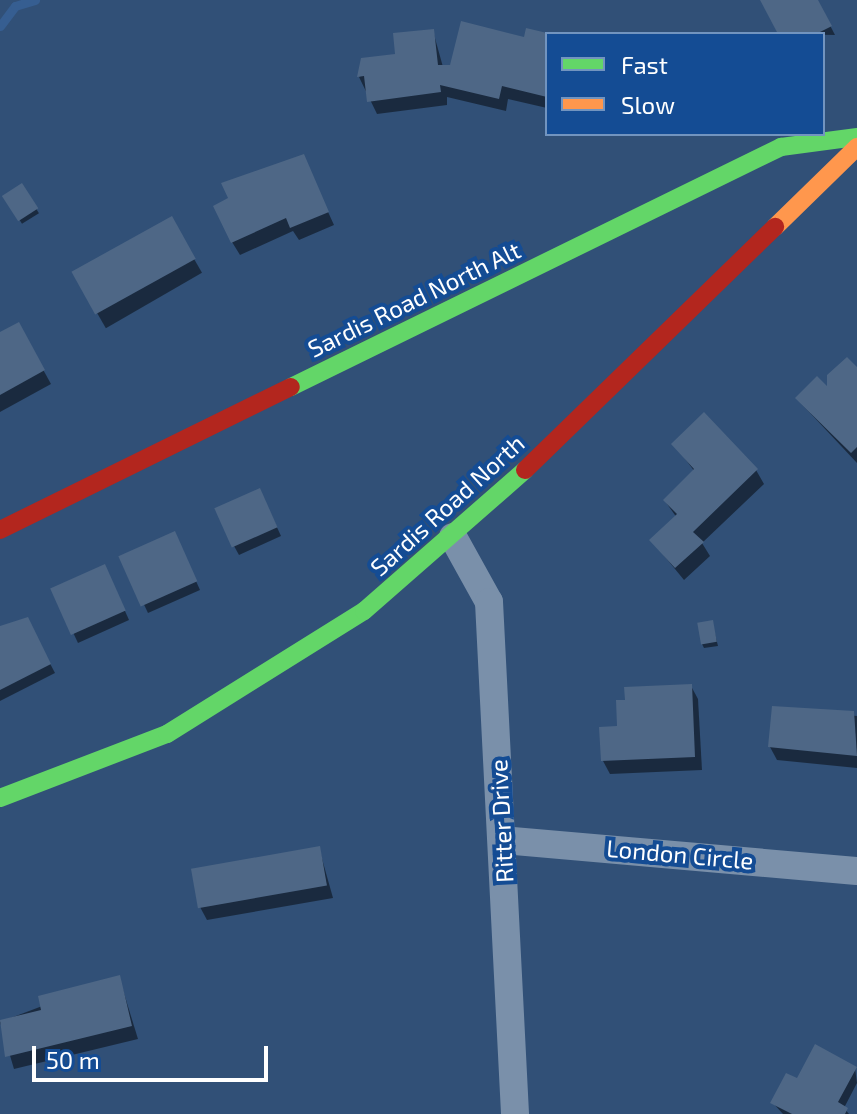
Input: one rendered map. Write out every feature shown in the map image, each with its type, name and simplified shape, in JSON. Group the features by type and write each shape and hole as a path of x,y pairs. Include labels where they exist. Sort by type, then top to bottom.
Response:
{"street":[{"name":"Sardis Road North Alt","path":"0,530 781,147 824,136 857,137"},
{"name":"Sardis Road North","path":"0,798 104,761 227,701 364,611 453,537 857,147"},
{"name":"Ritter Drive","path":"453,537 489,602 515,1114"},
{"name":"London Circle","path":"502,840 857,871"}],"building":[{"path":"760,0 818,0 832,26 820,32 777,32"},
{"path":"461,21 524,37 526,28 545,33 545,97 502,86 499,99 440,85 441,92 367,102 364,76 357,77 361,58 395,54 393,33 434,29 438,65 450,65"},
{"path":"304,154 329,212 290,228 286,218 231,243 213,206 228,198 221,183"},
{"path":"22,183 38,208 18,221 2,196"},
{"path":"172,216 196,259 95,315 71,272"},
{"path":"19,322 45,370 0,395 0,332"},
{"path":"847,357 857,367 857,447 851,453 795,398 817,376 827,386 827,375"},
{"path":"704,412 758,469 693,532 704,542 675,568 649,540 677,514 663,500 694,469 671,444"},
{"path":"260,488 277,527 232,548 214,508"},
{"path":"175,531 197,581 141,606 118,556"},
{"path":"105,564 126,611 71,635 50,588"},
{"path":"28,617 51,664 0,690 0,626"},
{"path":"713,620 717,642 701,644 697,623"},
{"path":"692,684 695,757 601,761 599,727 617,726 616,700 625,700 624,687"},
{"path":"772,706 854,711 857,756 768,747"},
{"path":"320,846 327,885 198,908 191,869"},
{"path":"120,975 132,1026 5,1057 0,1020 41,1010 38,996"},
{"path":"815,1044 857,1067 838,1102 848,1108 845,1114 792,1114 770,1103 786,1073 797,1078"}],"waterway":[{"path":"0,26 15,6 35,0"}],"traffic: fast":[{"path":"291,387 781,147 857,137"},
{"path":"0,798 167,734 364,611 525,470"}],"traffic: slow":[{"path":"775,227 857,147"}],"traffic: jam":[{"path":"525,470 775,227"},
{"path":"0,530 291,387"}]}
